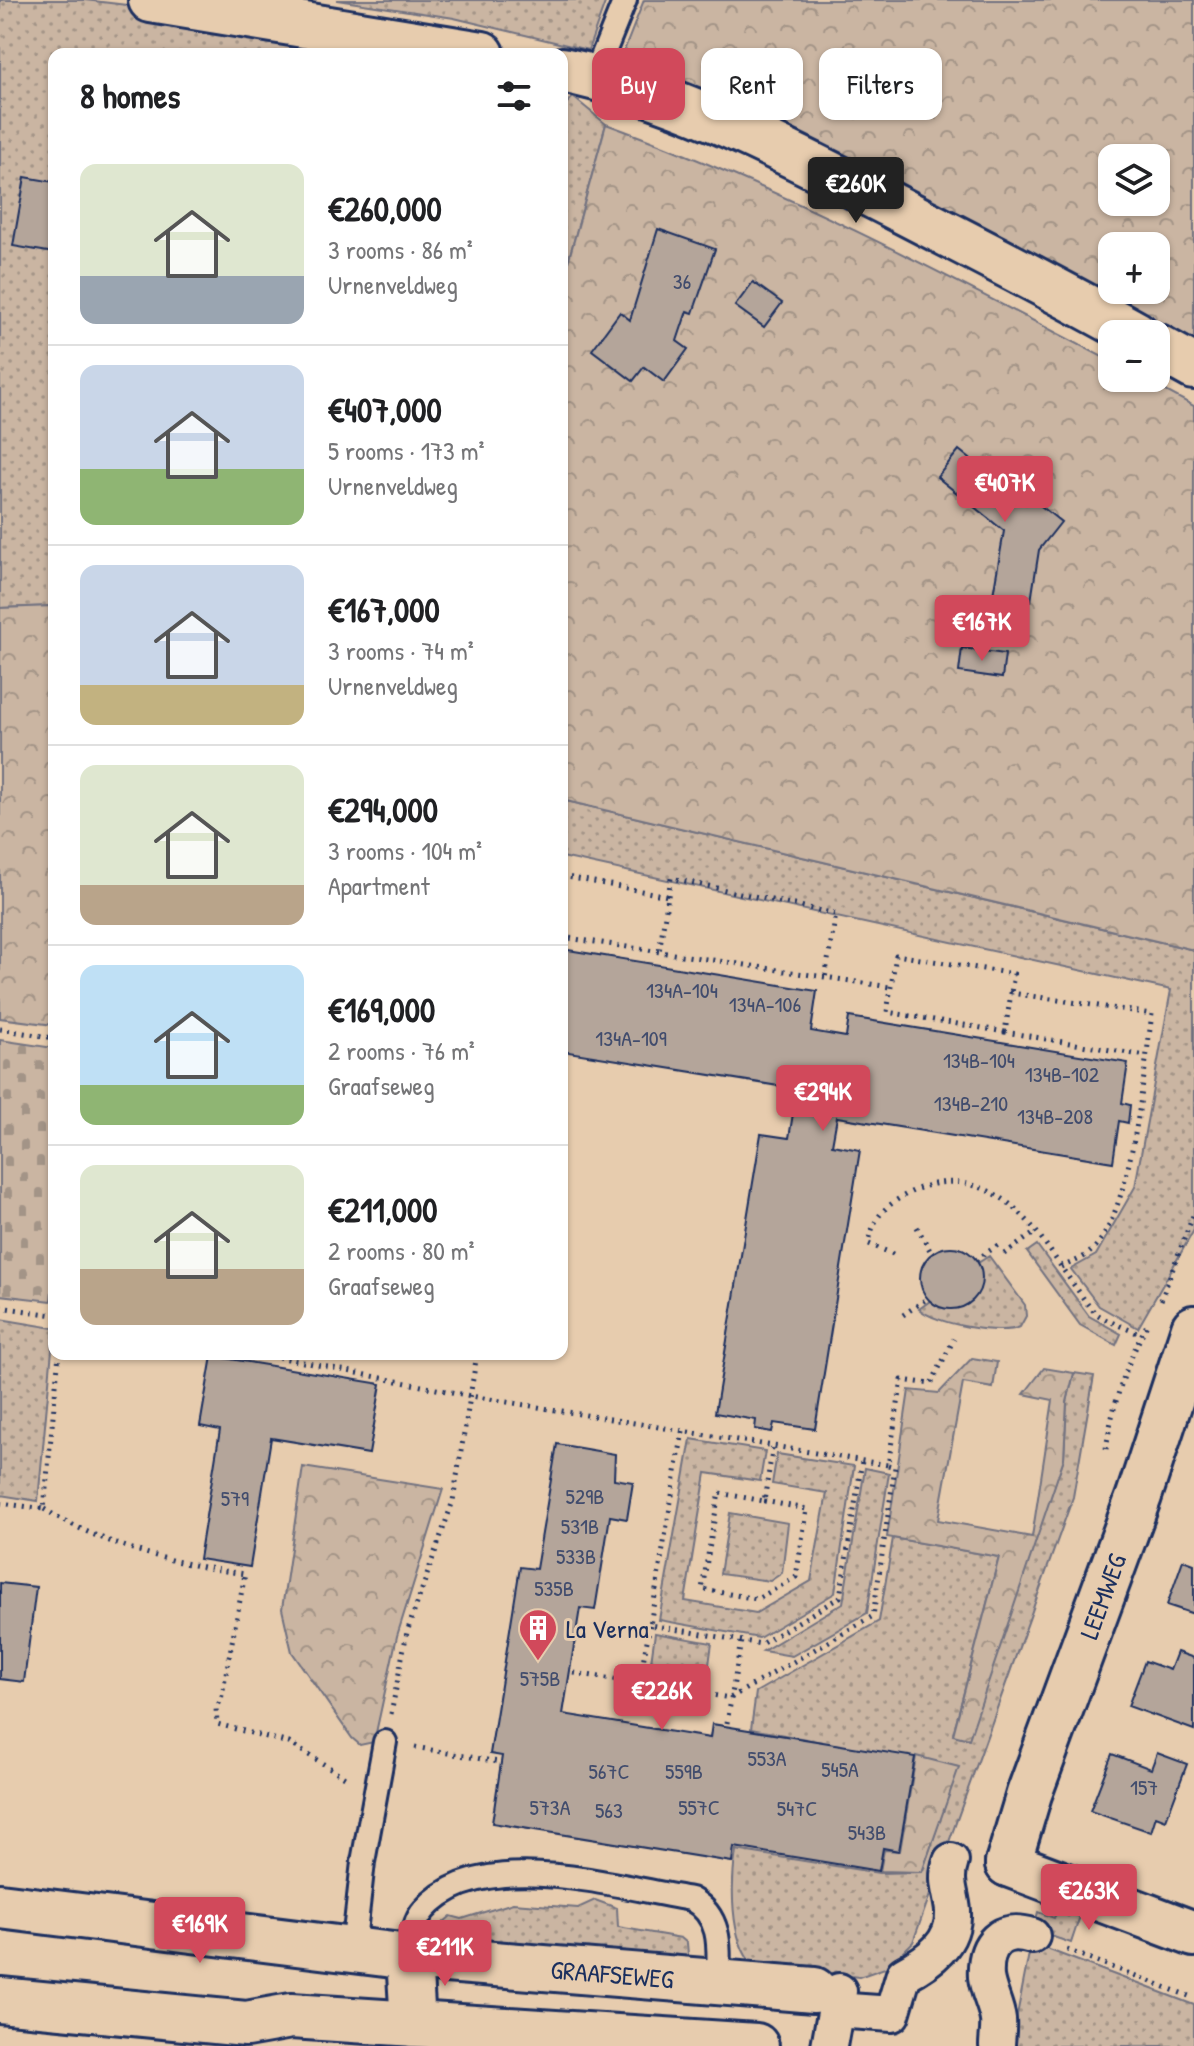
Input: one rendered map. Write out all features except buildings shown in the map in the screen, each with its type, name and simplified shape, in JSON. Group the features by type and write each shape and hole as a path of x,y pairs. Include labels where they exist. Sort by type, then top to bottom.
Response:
{"street":[{"path":"151,0 445,48"},
{"path":"578,74 759,137 1109,320"},
{"path":"1170,354 1194,367"},
{"name":"LEEMWEG","path":"1189,1356 1029,1794 1008,1864 1194,1934"},
{"path":"829,2046 829,1997 892,2014 904,1974 936,1953 945,1942 952,1923 946,1889 951,1861"},
{"name":"GRAAFSEWEG","path":"0,1906 409,1957 718,1982 829,1997"},
{"path":"997,2046 998,2022 989,1993 987,1963 990,1951 1004,1934 1016,1931 1032,1936"},
{"path":"936,1953 987,1963"},
{"path":"409,1957 413,2024"},
{"path":"0,2000 246,2024 291,2016 756,2046"},
{"path":"246,2024 291,2044 310,2046"}],"lane":[{"path":"578,74 625,0"},
{"path":"353,1950 385,1742"},
{"path":"409,1957 422,1912 440,1895 492,1873 531,1873 691,1899 704,1906 714,1922 719,1941 718,1982"}],"path":[{"path":"568,877 668,896"},
{"path":"659,952 671,878 836,914 825,978"},
{"path":"568,938 890,987"},
{"path":"1005,1032 1014,974 896,955 887,1012 1146,1056"},
{"path":"1011,993 1152,1014 1129,1166 1110,1223 1088,1254 1061,1267"},
{"path":"0,1029 48,1037"},
{"path":"893,1254 869,1244 871,1227 879,1214 916,1189 940,1182 961,1182 1003,1197 1021,1211 1096,1313 1141,1335 1163,1295 1194,1213"},
{"path":"917,1227 932,1254"},
{"path":"1004,1254 1036,1232"},
{"path":"976,1260 998,1245"},
{"path":"903,1315 928,1298"},
{"path":"0,1307 48,1314"},
{"path":"888,1465 902,1380 931,1384 954,1339"},
{"path":"44,1509 58,1360"},
{"path":"293,1360 471,1396 895,1467 873,1616 730,1698 574,1673"},
{"path":"476,1360 453,1501 407,1632 385,1742 498,1762"},
{"path":"639,1683 683,1431"},
{"path":"764,1501 773,1446"},
{"path":"650,1625 761,1644 840,1597 862,1461"},
{"path":"719,1493 764,1501 807,1509 796,1577 757,1599 702,1589 719,1493"},
{"path":"0,1503 44,1509 69,1525 121,1545 199,1567 245,1574 221,1700 216,1708 217,1724 289,1743 340,1773 375,1800"},
{"path":"727,1723 741,1641"},
{"path":"1032,1936 1194,1998"}],"green space":[{"path":"0,0 85,0 194,13 343,48 48,48 48,606 0,608"},
{"path":"337,0 606,0 588,50 454,18"},
{"path":"644,0 1194,0 1194,353 1170,340 1170,320 1132,320 1102,304 1170,304 1170,232 1098,232 1098,302 755,120 803,120 803,48 701,48 701,94 685,86 685,48 625,48"},
{"path":"573,97 592,113 592,120 601,120 606,124 568,262 568,102"},
{"path":"606,124 800,204 1098,355 1098,392 1168,392 1194,406 1194,950 568,801 568,262"},
{"path":"48,606 48,1024 0,1018 0,608"},
{"path":"568,801 1194,950 1194,1230 1138,1328 1099,1306 1071,1269 1096,1255 1135,1187 1171,990 568,858"},
{"path":"0,1040 48,1047 48,1301 0,1295"},
{"path":"1037,1245 1089,1316 1121,1334 1116,1345 1080,1325 1027,1252"},
{"path":"989,1256 1025,1305 1026,1316 1020,1327 998,1330 968,1327 939,1319 919,1309 930,1301 950,1309 972,1301 982,1279 978,1263"},
{"path":"0,1319 48,1327 48,1360 51,1360 38,1501 0,1495"},
{"path":"972,1358 997,1362 993,1388 963,1383 938,1520 1032,1537 1053,1400 1024,1394 1044,1368 1074,1373 1067,1402 1064,1458 969,1739 953,1735 999,1557 887,1537 909,1390 939,1393"},
{"path":"1074,1373 1094,1376 1073,1497 913,1942 888,1967 859,1977 753,1965 745,1954 736,1926 733,1878 736,1850 879,1873 922,1872 958,1767 751,1729 756,1692 879,1621 893,1538 999,1557 953,1734 1012,1606 1064,1458 1067,1402"},
{"path":"691,1439 765,1451 760,1481 706,1473 685,1601 756,1613 811,1581 827,1493 772,1484 777,1454 854,1466 835,1593 759,1638 659,1620"},
{"path":"303,1467 443,1489 397,1636 374,1742 360,1745 352,1738 292,1652 282,1609"},
{"path":"865,1468 889,1473 867,1613 792,1656 763,1651 843,1603"},
{"path":"730,1513 788,1523 782,1573 770,1581 720,1574"},
{"path":"655,1633 712,1643 706,1686 649,1676"},
{"path":"916,1756 959,1767 922,1872 880,1871 884,1850 900,1851"},
{"path":"595,1900 617,1908 618,1927 681,1938 687,1943 689,1966 442,1940 444,1922 451,1916 462,1919 513,1903 578,1908"},
{"path":"1062,1900 1082,1910 1071,1943 1033,1930 1038,1912 1054,1918"},
{"path":"1031,1943 1194,2005 1194,2046 1011,2046"}],"place":[{"name":"La Verna","path":"538,1662"}]}
